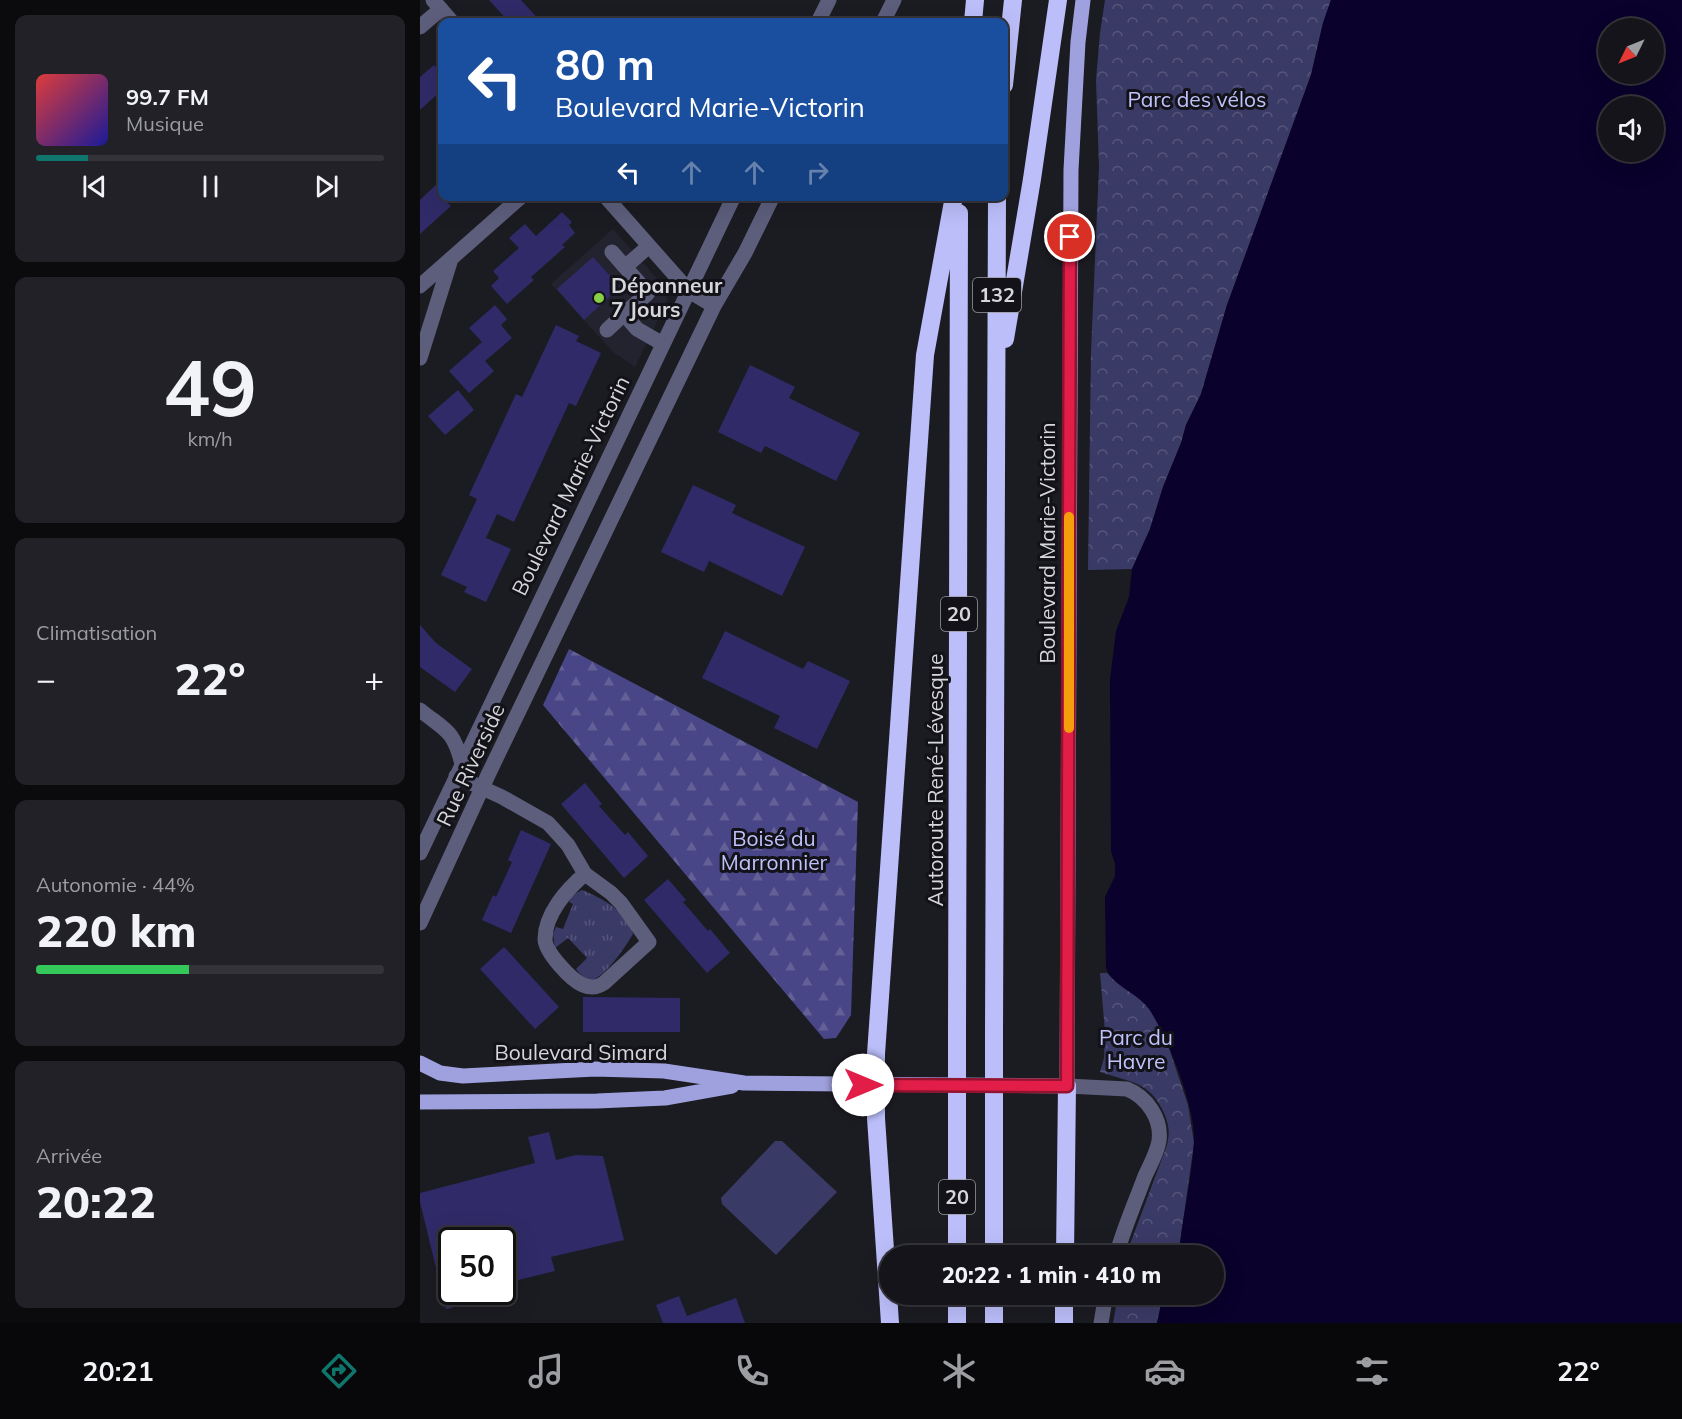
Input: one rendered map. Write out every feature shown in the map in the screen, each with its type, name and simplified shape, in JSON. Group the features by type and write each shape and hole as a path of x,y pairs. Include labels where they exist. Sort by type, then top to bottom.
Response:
{"highway":[{"path":"973,18 975,0"},
{"path":"1008,47 1013,0"},
{"path":"996,394 1032,179 1058,0"},
{"path":"890,1323 875,1084 924,366 953,201"},
{"name":"Autoroute René-Lévesque","path":"957,1245 960,201"},
{"name":"132","path":"996,394 997,201"},
{"name":"20","path":"994,1245 996,394"},
{"path":"1065,1245 1067,1086"},
{"path":"957,1305 957,1323"},
{"path":"994,1305 994,1323"},
{"path":"1064,1305 1064,1323"}],"main road":[{"name":"Boulevard Marie-Victorin","path":"1067,1086 1071,170 1078,42 1083,0"},
{"name":"Boulevard Simard","path":"420,1063 435,1071 473,1076 560,1070 664,1071 744,1083 1067,1086"},
{"name":"Boulevard Simard","path":"420,1102 597,1101 665,1098 744,1083"}],"street":[{"path":"820,18 829,0"},
{"path":"885,18 894,0"},
{"path":"420,27 437,4 449,18"},
{"path":"420,286 516,201"},
{"path":"609,201 688,291 714,306 770,201"},
{"name":"Boulevard Marie-Victorin","path":"508,665 732,201"},
{"path":"625,267 649,246"},
{"path":"607,330 648,293 612,252"},
{"path":"420,358 451,259"},
{"name":"Rue Riverside","path":"420,923 482,788 714,306"},
{"path":"624,314 637,329 663,344"},
{"name":"Rue Riverside","path":"420,854 508,665"},
{"path":"424,714 443,727 454,740 459,770 482,788 548,823 568,845 585,874 621,903 649,942 597,987 583,985 572,977 549,952 545,940 558,901 570,886 585,874"},
{"path":"1067,1086 1127,1089 1135,1092 1146,1101 1156,1120 1159,1134 1157,1149 1120,1245"},
{"path":"1101,1323 1104,1305"}],"shaded area":[{"path":"1331,0 1682,0 1682,1323 1157,1323 1161,1305 1224,1305 1224,1245 1179,1245 1193,1154 1191,1112 1173,1057 1151,1012 1146,1005 1114,980 1106,968 1105,897 1115,876 1115,864 1111,851 1110,680 1116,631 1129,597 1132,569 1150,529 1186,425 1201,394 1227,305 1311,75 1323,23"},
{"path":"613,229 668,291 667,301 635,367 613,352 551,284"}],"green space":[{"name":"Parc des vélos","path":"1105,0 1331,0 1323,23 1311,75 1227,305 1201,394 1186,425 1150,529 1132,569 1088,570 1091,352 1099,167 1096,80"},
{"name":"Boisé du Marronnier","path":"569,649 858,802 851,1015 836,1038 824,1039 543,705"},
{"path":"582,890 598,897 620,913 626,919 633,934 609,968 591,980 585,978 576,969 587,958 568,938 555,948 553,934 556,927 563,929 573,904 569,902 572,895"},
{"name":"Parc du Havre","path":"1100,973 1107,973 1119,984 1140,997 1149,1008 1170,1051 1188,1105 1194,1143 1179,1245 1130,1245 1167,1145 1168,1129 1166,1117 1152,1094 1138,1084 1100,1072 1104,1058 1105,1032"},
{"path":"775,1141 782,1141 837,1192 776,1255 722,1204 721,1198"},
{"path":"1116,1305 1161,1305 1157,1323 1113,1323"}],"building":[{"path":"489,0 521,0 537,18 505,18"},
{"path":"434,65 438,70 438,94 420,110 420,77"},
{"path":"438,183 438,201 446,201 451,206 420,234 420,200"},
{"path":"562,212 572,222 569,225 575,233 562,245 565,247 531,277 534,280 507,304 491,286 499,278 493,271 519,248 509,238 525,224 536,236"},
{"path":"593,257 620,287 584,320 557,289"},
{"path":"495,305 507,319 501,325 512,338 485,361 494,371 469,393 449,371 482,342 469,328"},
{"path":"556,325 579,336 576,341 601,353 576,406 569,403 514,522 497,514 486,538 511,549 486,602 464,592 467,587 441,575 477,499 469,495 516,394 522,397"},
{"path":"750,365 795,387 789,398 860,433 836,481 765,446 761,453 718,432"},
{"path":"458,390 474,410 445,435 428,416"},
{"path":"693,485 736,505 732,513 805,547 782,596 709,561 704,572 661,552"},
{"path":"420,625 436,643 472,669 455,692 420,667"},
{"path":"725,631 803,669 808,661 850,681 817,749 774,728 780,716 702,678"},
{"path":"585,783 602,804 599,806 625,835 628,832 648,856 624,878 561,804"},
{"path":"521,830 551,844 511,933 482,920 493,895 496,897 512,862 508,860"},
{"path":"668,879 686,900 683,902 730,953 707,973 644,900"},
{"path":"504,947 559,1007 535,1029 480,969"},
{"path":"583,997 680,998 680,1032 583,1032"},
{"path":"549,1132 556,1160 576,1155 603,1156 624,1240 551,1257 555,1271 516,1281 516,1227 438,1227 438,1276 420,1202 420,1193 535,1163 528,1137"},
{"path":"679,1296 687,1316 736,1298 745,1323 663,1323 656,1305"},
{"path":"445,1305 452,1305 452,1308 446,1309"}],"slow traffic":[{"path":"1069,517 1069,728"}],"place":[{"name":"Dépanneur 7 Jours","path":"599,298"}],"route":[{"path":"863,1085 1067,1086 1070,237"}]}
